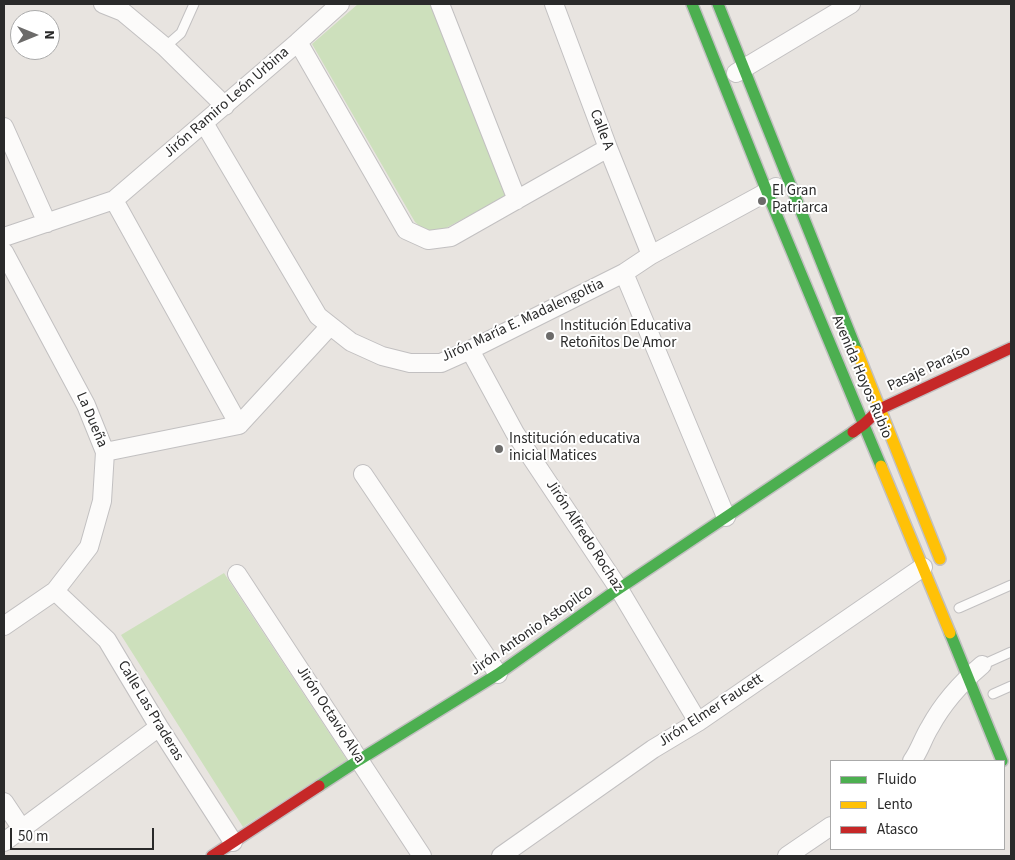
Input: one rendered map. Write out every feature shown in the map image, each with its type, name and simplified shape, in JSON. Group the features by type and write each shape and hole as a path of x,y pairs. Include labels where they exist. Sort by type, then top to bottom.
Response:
{"main road":[{"name":"Avenida Hoyos Rubio","path":"692,4 767,192 1002,760"},
{"name":"Avenida Hoyos Rubio","path":"718,4 790,180 945,572"},
{"name":"Pasaje Paraíso","path":"864,424 880,409 1011,348"},
{"name":"Jirón Antonio Astopilco","path":"212,856 359,760 498,674 619,589 864,424"}],"street":[{"path":"103,4 124,12 165,47 225,106"},
{"name":"Jirón Ramiro León Urbina","path":"114,200 225,106 340,4"},
{"path":"440,4 517,200"},
{"name":"Calle A","path":"554,4 608,148 651,255"},
{"path":"723,81 851,4"},
{"path":"298,42 406,230 428,240 451,237 608,148"},
{"name":"Jirón María E. Madalengoltia","path":"204,123 318,316 351,342 382,356 410,364 441,362 470,350 624,273 651,255 790,180"},
{"path":"4,127 46,222"},
{"path":"4,237 114,200 239,425"},
{"name":"La Dueña","path":"4,252 86,405 105,452 102,501 89,547 55,590 4,626"},
{"path":"624,273 726,517"},
{"path":"105,452 239,425 330,326"},
{"name":"Jirón Alfredo Rochaz","path":"470,350 515,433 619,589 698,722"},
{"path":"363,474 498,674"},
{"name":"Jirón Elmer Faucett","path":"501,856 653,749 698,722 923,567"},
{"name":"Jirón Octavio Alva","path":"237,574 422,856"},
{"name":"Calle Las Praderas","path":"55,590 107,640 159,727 233,842"},
{"path":"913,760 940,710 967,677 988,681"},
{"path":"4,842 159,727"},
{"path":"4,802 22,829"},
{"path":"787,856 830,827"}],"lane":[{"path":"165,47 181,33 194,4"},
{"path":"959,607 1011,585"},
{"path":"1011,652 988,681 1011,686"}],"green space":[{"path":"358,4 433,4 506,196 444,229 428,231 415,222 312,44"},
{"path":"224,573 347,760 243,827 121,635"}],"traffic: fast":[{"path":"692,4 767,192 881,466"},
{"path":"718,4 857,351"},
{"path":"319,786 498,674 611,594 853,432"},
{"path":"950,633 1002,760"}],"traffic: slow":[{"path":"857,351 940,559"},
{"path":"881,466 950,633"}],"traffic: jam":[{"path":"853,432 880,409 1011,348"},
{"path":"212,856 319,786"}],"place":[{"name":"El Gran Patriarca","path":"762,201"},
{"name":"Institución Educativa Retoñitos De Amor","path":"550,336"},
{"name":"Institución educativa inicial Matices","path":"499,449"}]}
